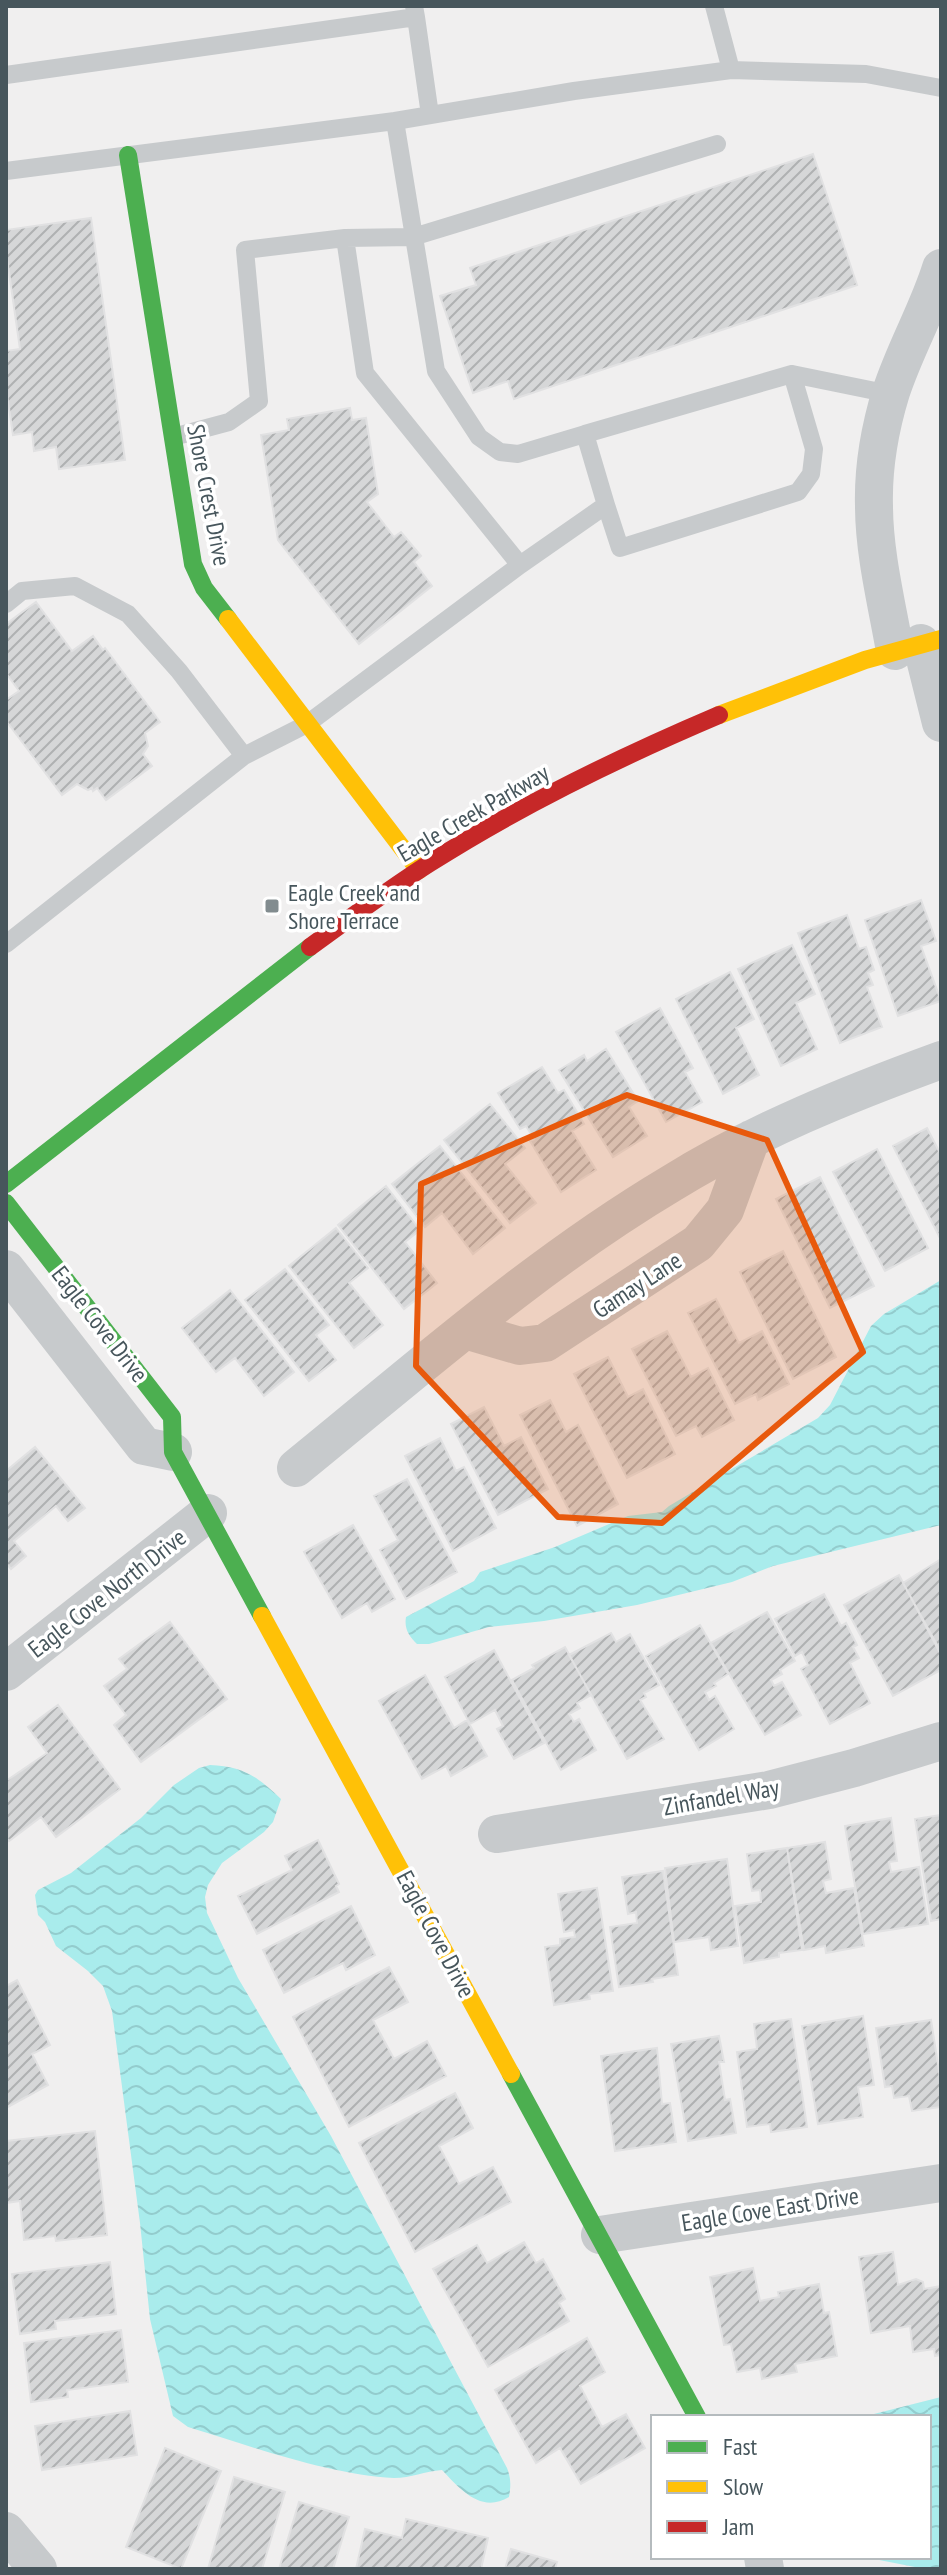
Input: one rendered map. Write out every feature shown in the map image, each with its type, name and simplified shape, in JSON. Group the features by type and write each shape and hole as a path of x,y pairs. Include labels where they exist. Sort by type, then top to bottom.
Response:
{"street":[{"name":"Shore Crest Drive","path":"128,155 193,564 204,588 419,870"},
{"path":"941,268 890,394 878,447 874,507 882,574 919,644 941,723"},
{"name":"Eagle Creek Parkway","path":"6,1184 252,991 419,870 484,831 673,733 771,694 919,644"},
{"path":"296,1468 545,1267 631,1208 751,1139 864,1088 941,1060"},
{"name":"Gamay Lane","path":"465,1330 520,1346 545,1343 685,1253 716,1224 725,1210 751,1139"},
{"name":"Eagle Cove Drive","path":"6,1203 172,1417 173,1452 696,2415"},
{"name":"Eagle Cove Drive","path":"6,1269 144,1446 173,1452"},
{"name":"Eagle Cove North Drive","path":"6,1672 208,1513"},
{"name":"Zinfandel Way","path":"497,1834 769,1790 941,1741"},
{"name":"Eagle Cove East Drive","path":"600,2235 941,2183"},
{"path":"6,2531 38,2569"}],"lane":[{"path":"714,6 731,70"},
{"path":"6,75 415,11 430,115"},
{"path":"6,171 395,121 574,91 731,70 866,74 941,88"},
{"path":"395,121 436,371 479,437 500,452 518,454 792,374 890,394"},
{"path":"173,437 229,422 259,401 245,250 345,238 413,237 717,144"},
{"path":"345,238 365,373 520,565"},
{"path":"585,434 620,548 798,492 811,474 814,449 792,374"},
{"path":"6,944 244,756 307,724 520,565 606,505"},
{"path":"6,604 22,591 75,586 128,614 179,671 244,756"}],"highlighted area":[{"path":"627,1095 767,1140 863,1352 662,1523 558,1517 416,1366 421,1184"}],"water":[{"path":"941,1280 941,1525 773,1566 732,1582 637,1605 489,1627 429,1644 417,1644 409,1635 406,1617 474,1581 480,1572 555,1547 628,1516 662,1512 818,1418 830,1405 871,1326 884,1314"},
{"path":"210,1765 249,1774 281,1799 273,1822 264,1832 222,1863 208,1885 205,1897 207,1913 238,1978 331,2136 507,2468 509,2497 499,2502 489,2503 472,2497 442,2470 394,2478 344,2471 188,2427 173,2416 150,2319 112,2011 103,1986 56,1946 45,1922 38,1915 35,1895 38,1890 71,1873 141,1818 174,1785 199,1768"},
{"path":"941,2397 941,2569 874,2559 931,2559 931,2415 870,2415"}],"building":[{"path":"813,154 857,285 514,399 508,381 473,393 440,296 476,285 470,268"},
{"path":"91,218 125,460 59,469 56,447 34,451 32,432 13,435 6,388 6,351 20,349 6,251 6,230"},
{"path":"350,408 352,420 366,418 378,494 367,502 394,537 401,532 421,556 414,562 432,586 359,644 278,540 261,435 289,430 287,419"},
{"path":"36,602 72,651 93,636 160,722 145,733 148,746 143,754 152,766 106,800 97,788 88,790 77,784 62,795 7,722 6,700 19,691 6,673 6,624"},
{"path":"921,900 936,941 921,946 941,1001 898,1016 865,920"},
{"path":"847,915 859,949 866,947 874,970 868,973 873,985 867,987 882,1027 840,1043 798,933"},
{"path":"792,945 815,994 796,1003 817,1049 781,1066 738,969"},
{"path":"730,972 754,1019 736,1028 759,1075 723,1094 676,999"},
{"path":"660,1008 693,1068 685,1072 702,1102 666,1122 616,1032"},
{"path":"606,1049 638,1101 629,1107 647,1136 613,1157 559,1070 584,1055 587,1061"},
{"path":"542,1067 558,1093 564,1090 584,1124 572,1131 596,1170 561,1192 530,1141 534,1139 526,1126 520,1129 498,1093"},
{"path":"490,1104 525,1148 505,1164 536,1203 510,1223 444,1140"},
{"path":"927,1128 941,1155 941,1240 893,1146"},
{"path":"440,1146 505,1228 473,1254 442,1213 425,1227 392,1184"},
{"path":"877,1149 928,1248 885,1271 833,1172"},
{"path":"820,1177 874,1286 830,1308 776,1199"},
{"path":"386,1186 420,1230 405,1242 437,1283 404,1309 338,1225"},
{"path":"336,1228 368,1268 349,1283 383,1325 354,1348 289,1266"},
{"path":"783,1251 836,1357 793,1379 740,1272"},
{"path":"285,1269 329,1325 316,1335 336,1360 309,1381 245,1300"},
{"path":"230,1290 294,1372 264,1396 235,1358 216,1372 182,1328"},
{"path":"716,1299 739,1343 762,1331 789,1384 758,1400 756,1394 735,1404 688,1313"},
{"path":"667,1331 691,1377 708,1368 734,1420 702,1437 696,1426 676,1436 632,1349"},
{"path":"608,1357 628,1397 643,1389 675,1454 627,1478 574,1374"},
{"path":"550,1400 566,1432 578,1425 618,1504 577,1526 520,1415"},
{"path":"484,1407 504,1446 521,1437 548,1489 498,1515 451,1424"},
{"path":"440,1438 456,1471 464,1467 496,1528 453,1551 405,1456"},
{"path":"35,1447 85,1508 68,1521 56,1506 14,1541 26,1556 11,1569 6,1563 6,1471"},
{"path":"407,1479 457,1572 406,1599 380,1550 398,1540 374,1496"},
{"path":"353,1525 395,1599 372,1612 367,1603 342,1618 304,1552"},
{"path":"941,1559 941,1652 903,1583"},
{"path":"899,1575 941,1655 941,1670 893,1696 844,1605"},
{"path":"824,1594 841,1626 846,1623 857,1645 853,1647 859,1658 850,1663 870,1703 830,1724 801,1669 808,1665 802,1652 795,1656 775,1619"},
{"path":"767,1612 795,1661 771,1680 774,1686 782,1682 801,1715 765,1735 711,1643"},
{"path":"170,1622 227,1699 141,1762 114,1725 126,1715 104,1686 127,1669 119,1659"},
{"path":"700,1625 728,1674 705,1692 709,1700 715,1696 734,1729 699,1750 646,1656"},
{"path":"611,1633 616,1642 630,1634 659,1685 644,1693 646,1697 640,1700 664,1739 627,1759 569,1655"},
{"path":"565,1647 591,1695 577,1703 580,1708 569,1714 574,1722 579,1719 596,1750 561,1770 512,1680"},
{"path":"494,1650 544,1743 514,1759 497,1729 503,1726 495,1710 470,1724 445,1677"},
{"path":"425,1675 454,1728 467,1720 487,1756 451,1776 446,1766 422,1779 379,1701"},
{"path":"58,1705 120,1789 56,1837 41,1817 9,1841 6,1837 6,1781 47,1753 28,1727"},
{"path":"941,1815 941,1919 931,1921 915,1819"},
{"path":"891,1818 897,1861 889,1862 891,1872 919,1867 928,1924 863,1934 845,1826"},
{"path":"318,1840 339,1884 336,1886 339,1892 257,1934 238,1896 292,1870 285,1856"},
{"path":"825,1842 831,1879 823,1881 826,1893 854,1888 864,1946 826,1953 825,1946 804,1950 787,1848"},
{"path":"787,1848 802,1950 744,1963 735,1906 761,1902 760,1890 752,1891 747,1854"},
{"path":"727,1859 738,1946 711,1950 709,1937 674,1942 665,1868"},
{"path":"663,1871 678,1975 619,1987 610,1927 637,1923 636,1912 628,1914 622,1877"},
{"path":"597,1888 613,1991 589,1994 590,1999 554,2005 545,1947 560,1945 560,1939 575,1937 574,1930 564,1932 558,1894"},
{"path":"351,1906 375,1955 346,1970 343,1963 284,1993 263,1950"},
{"path":"389,1967 408,2002 373,2020 394,2059 427,2041 446,2076 349,2127 293,2017"},
{"path":"17,1980 50,2045 32,2054 48,2085 6,2108 6,1986"},
{"path":"863,2016 874,2085 858,2087 863,2117 818,2124 802,2026"},
{"path":"791,2019 807,2127 771,2132 770,2124 747,2127 737,2052 757,2049 754,2024"},
{"path":"931,2020 941,2084 941,2107 912,2111 909,2096 894,2098 892,2086 885,2087 876,2028"},
{"path":"719,2036 724,2062 719,2062 725,2100 730,2099 736,2133 688,2141 671,2044"},
{"path":"657,2048 662,2104 670,2103 676,2142 615,2151 601,2056"},
{"path":"455,2093 473,2128 439,2146 459,2184 493,2167 511,2202 415,2252 359,2143"},
{"path":"95,2131 107,2235 56,2241 55,2236 24,2240 20,2201 6,2203 6,2141"},
{"path":"524,2242 536,2263 543,2259 565,2299 559,2303 569,2321 488,2367 433,2269 477,2245 487,2263"},
{"path":"893,2252 898,2285 916,2279 923,2282 924,2289 941,2286 941,2355 935,2356 934,2349 913,2352 910,2326 871,2333 859,2257"},
{"path":"110,2262 116,2314 55,2321 56,2329 20,2334 12,2274"},
{"path":"753,2268 760,2301 779,2297 778,2292 819,2284 824,2313 829,2312 837,2356 795,2364 797,2372 762,2379 760,2368 737,2372 731,2344 724,2345 710,2277"},
{"path":"121,2330 128,2382 67,2390 68,2397 31,2402 24,2343"},
{"path":"587,2338 605,2372 580,2386 602,2427 626,2414 645,2448 581,2484 560,2448 536,2463 495,2390"},
{"path":"130,2411 137,2455 42,2470 35,2426"},
{"path":"165,2448 221,2471 181,2569 126,2547"},
{"path":"234,2477 285,2492 262,2569 208,2569"},
{"path":"299,2502 349,2517 333,2569 279,2569"},
{"path":"406,2519 488,2538 481,2569 356,2569 365,2529 402,2538"},
{"path":"511,2549 557,2562 555,2569 505,2569"}],"traffic: fast":[{"path":"128,155 193,564 204,588 228,619"},
{"path":"6,1184 310,947"},
{"path":"6,1203 172,1417 173,1452 262,1616"},
{"path":"511,2074 696,2415"}],"traffic: slow":[{"path":"228,619 419,870"},
{"path":"719,715 865,660 941,639"},
{"path":"262,1616 511,2074"}],"traffic: jam":[{"path":"310,947 415,873 500,821 608,765 719,715"}],"place":[{"name":"Eagle Creek and Shore Terrace","path":"272,906"}]}
